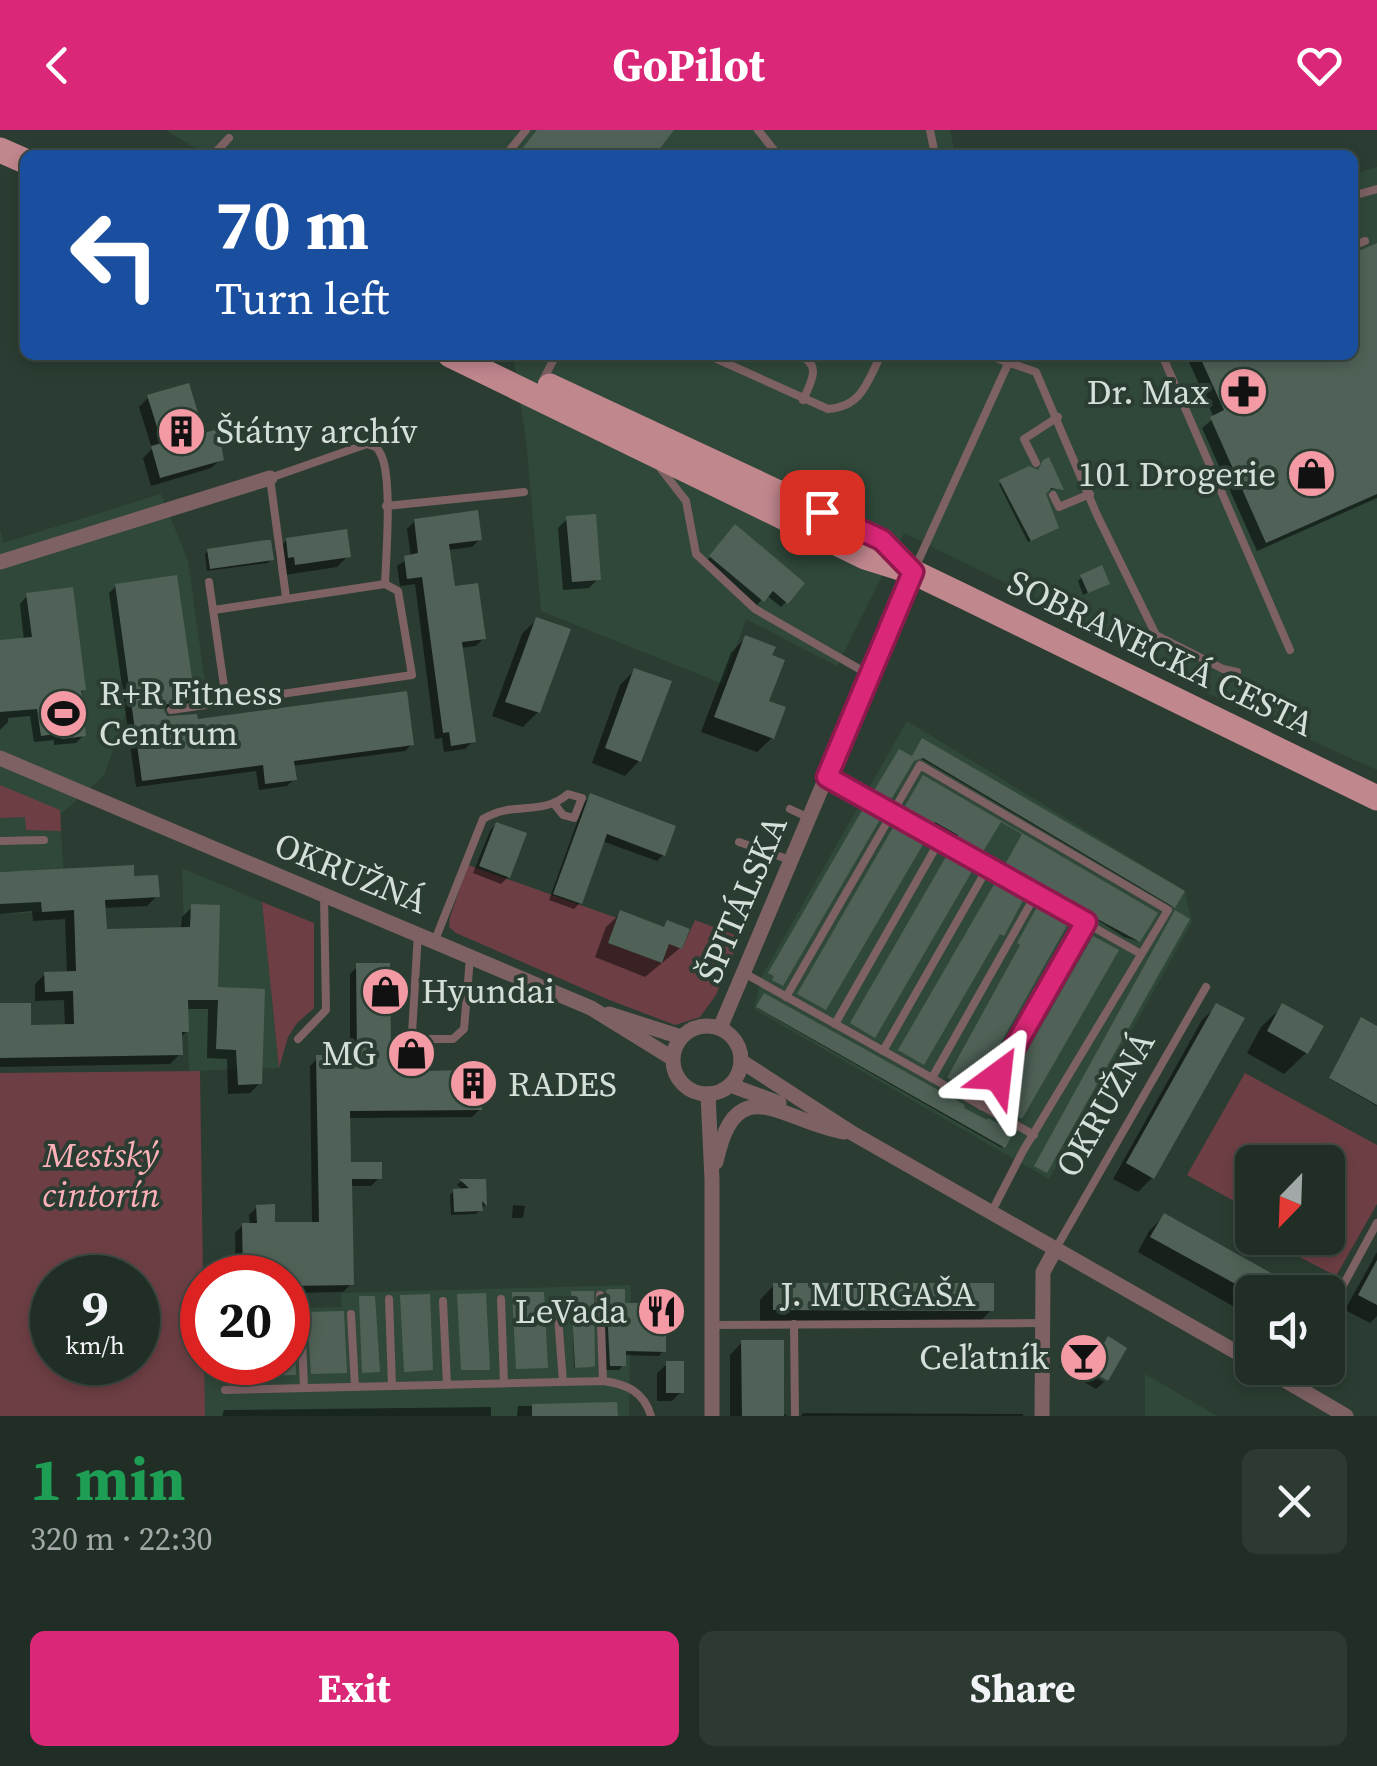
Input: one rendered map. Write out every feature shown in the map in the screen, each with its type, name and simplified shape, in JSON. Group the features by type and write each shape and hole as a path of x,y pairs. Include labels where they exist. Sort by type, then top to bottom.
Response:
{"main road":[{"name":"SOBRANECKÁ CESTA","path":"460,360 650,453 717,473"},
{"name":"SOBRANECKÁ CESTA","path":"492,360 717,473 865,557 913,572 1377,798"}],"street":[{"path":"0,562 270,478"},
{"name":"ŠPITÁLSKA","path":"720,1028 913,572"},
{"name":"OKRUŽNÁ","path":"0,758 591,1008 672,1058"},
{"path":"591,1008 682,1036"},
{"path":"742,1061 730,1085 708,1094 698,1093 682,1082 672,1058 682,1036 699,1026 720,1028 736,1042 742,1061 852,1134 1235,1351"},
{"path":"730,1085 852,1134"},
{"path":"708,1094 712,1416"},
{"path":"712,1180 727,1128 745,1108 765,1106 816,1127 852,1134"},
{"path":"1042,1416 1043,1272 1055,1250"},
{"path":"1307,1385 1347,1415"}],"lane":[{"path":"510,150 526,130"},
{"path":"758,130 774,150"},
{"path":"218,150 229,138"},
{"path":"1358,244 1365,241"},
{"path":"542,382 553,360"},
{"path":"719,360 828,410 844,408 858,399 878,360"},
{"path":"803,400 813,377 814,366 810,360"},
{"path":"913,572 1010,360"},
{"path":"1012,360 1036,372 1097,515 1156,635 1223,669 1238,672"},
{"path":"1164,360 1290,650"},
{"path":"1036,463 1024,439 1058,417"},
{"path":"286,597 270,478 367,444 382,454 387,480 385,584"},
{"path":"650,453 686,501 696,554 755,609 869,675"},
{"path":"686,501 717,473"},
{"path":"386,506 524,492"},
{"path":"1053,494 1059,507 1090,494"},
{"path":"209,582 226,700"},
{"path":"171,710 412,675 398,591 385,584 214,610"},
{"path":"786,996 920,765 1168,910 991,1213"},
{"path":"827,777 1141,954"},
{"path":"435,940 483,819 498,810 555,805"},
{"path":"790,809 808,818"},
{"path":"0,841 44,840"},
{"path":"835,1024 940,840"},
{"path":"739,842 790,860"},
{"path":"884,1051 988,867"},
{"path":"298,1039 326,1010 324,894"},
{"path":"932,1078 1036,894"},
{"path":"981,1106 1086,922"},
{"path":"418,933 412,1034 419,1039 453,1039 464,1029 470,956"},
{"path":"744,973 1034,1136"},
{"name":"OKRUŽNÁ","path":"1055,1250 1206,987"},
{"path":"1345,1281 1377,1223"},
{"path":"600,1295 604,1381"},
{"path":"389,1299 392,1386"},
{"path":"501,1299 504,1383"},
{"path":"442,1301 447,1385"},
{"path":"558,1303 563,1382"},
{"path":"351,1314 354,1387"},
{"name":"J. MURGAŠA","path":"713,1324 1044,1323"},
{"path":"794,1324 794,1416"},
{"path":"225,1390 604,1381 624,1384 637,1392 648,1404 651,1416"},
{"path":"250,1385 250,1389"}],"shaded area":[{"path":"166,130 950,130 954,150 198,150"},
{"path":"1377,167 1377,770 1205,692 1075,617 904,533 837,666 746,619 723,684 541,611 526,439 514,360 1358,360 1358,173"},
{"path":"161,494 188,561 207,697 127,710 104,775 60,815 66,911 0,914 0,529 3,543"},
{"path":"907,721 1185,891 1192,922 1049,1179 754,1009 761,978"},
{"path":"182,868 262,902 279,1068 189,1071"},
{"path":"631,1285 629,1416 205,1416 204,1385 310,1385 310,1308 342,1307 341,1293"},
{"path":"1145,1374 1217,1416 1145,1416"}],"green space":[{"path":"0,785 60,810 61,831 26,830 25,817 0,818"},
{"path":"468,865 617,918 608,943 662,963 669,944 682,949 695,920 740,937 716,995 700,1017 675,1025 456,933 449,927 450,917"},
{"path":"262,902 314,923 314,1008 288,1037 279,1068"},
{"name":"Mestský cintorín","path":"200,1071 203,1255 180,1255 180,1385 205,1385 205,1416 0,1416 0,1073"},
{"path":"1245,1073 1377,1145 1377,1204 1337,1275 1296,1255 1345,1255 1345,1145 1235,1145 1235,1202 1187,1175"}],"building":[{"path":"537,130 674,130 659,150 521,150"},
{"path":"1377,243 1377,494 1266,543 1210,417 1224,410 1201,360 1358,360 1358,251"},
{"name":"Štátny archív","path":"189,383 204,433 218,429 224,460 160,478 151,446 162,443 147,395"},
{"path":"1049,457 1064,490 1051,488 1046,494 1059,528 1031,541 999,480 1029,466 1038,470"},
{"path":"478,510 482,540 449,544 455,586 478,583 486,639 462,642 476,742 451,746 449,732 443,733 422,577 407,579 404,556 418,553 414,519"},
{"path":"596,514 601,580 572,582 566,516"},
{"path":"735,524 805,583 788,604 773,591 764,602 709,556"},
{"path":"347,529 351,557 295,565 294,557 288,558 286,538"},
{"path":"271,540 274,560 210,569 207,549"},
{"path":"1102,565 1110,584 1088,593 1080,575"},
{"path":"177,575 195,699 167,704 167,716 197,714 198,719 407,691 414,745 294,761 297,780 265,784 263,765 142,781 115,584"},
{"path":"73,587 86,690 81,691 86,736 41,736 37,709 0,712 0,640 32,637 26,593"},
{"path":"536,617 571,629 540,713 505,702"},
{"path":"745,635 776,647 772,655 785,660 769,701 786,707 774,739 714,717"},
{"path":"634,668 672,681 641,762 605,748"},
{"path":"922,738 1185,891 1175,908 923,758 914,761 889,803 872,794 899,749 912,756"},
{"path":"923,775 1158,913 1140,942 1003,868 1022,834 1001,822 981,855 955,841 958,835 935,822 932,828 902,811"},
{"path":"590,793 676,826 665,856 607,834 582,904 553,894"},
{"path":"864,807 882,816 783,986 768,973"},
{"path":"496,822 527,833 510,878 479,866"},
{"path":"895,824 925,841 826,1010 797,994"},
{"path":"947,855 974,868 875,1038 850,1023"},
{"path":"134,865 134,876 158,875 160,897 105,900 107,929 190,927 191,904 220,905 218,987 265,989 262,1084 238,1085 236,1050 216,1049 218,1000 188,1000 189,1032 182,1032 183,1055 0,1058 0,1003 31,1003 31,1025 74,1024 73,991 45,992 44,972 76,971 74,910 42,912 41,902 0,904 0,872"},
{"path":"996,881 1025,897 924,1065 898,1050"},
{"path":"1038,905 1069,922 973,1092 947,1078"},
{"path":"620,910 664,927 667,920 690,929 682,949 669,944 662,963 608,943"},
{"path":"1175,910 1190,919 1047,1173 1034,1166"},
{"path":"1093,936 1119,950 1022,1119 996,1105"},
{"path":"356,963 390,963 391,1048 427,1048 427,1071 464,1070 464,1065 482,1065 482,1110 350,1111 351,1162 382,1162 382,1179 352,1179 354,1285 310,1286 310,1255 243,1255 242,1223 257,1223 256,1205 275,1204 275,1222 319,1222 316,1055 357,1055"},
{"path":"764,993 965,1105 964,1108 1014,1132 1005,1148 756,1007"},
{"path":"1216,1003 1245,1018 1154,1179 1126,1163"},
{"path":"1282,1003 1324,1026 1308,1054 1267,1031"},
{"path":"1361,1017 1377,1026 1377,1105 1329,1078"},
{"path":"459,1179 486,1179 487,1206 482,1201 483,1211 454,1212 453,1189 469,1188"},
{"path":"1164,1213 1275,1275 1235,1275 1235,1284 1150,1237"},
{"path":"1377,1260 1377,1305 1358,1295"},
{"path":"773,1283 994,1283 994,1311 773,1310"},
{"path":"625,1289 625,1303 666,1303 666,1352 626,1351 626,1366 610,1366 606,1290"},
{"path":"571,1291 594,1291 595,1366 575,1368"},
{"path":"512,1292 544,1292 548,1368 516,1369"},
{"path":"486,1293 490,1370 461,1370 457,1294"},
{"path":"430,1294 433,1370 404,1372 400,1295"},
{"path":"359,1296 375,1296 380,1372 362,1373"},
{"path":"344,1311 347,1373 311,1374 310,1312"},
{"path":"1108,1336 1127,1348 1108,1381 1067,1357 1076,1341 1098,1354"},
{"path":"741,1340 784,1340 784,1416 742,1416"},
{"path":"666,1361 684,1361 684,1393 666,1393"},
{"path":"617,1402 618,1416 532,1416 532,1404"}],"place":[{"name":"Dr. Max","path":"1244,392"},
{"name":"Štátny archív","path":"181,431"},
{"name":"101 Drogerie","path":"1311,474"},
{"name":"R+R Fitness Centrum","path":"64,713"},
{"name":"Hyundai","path":"386,991"},
{"name":"MG","path":"411,1053"},
{"name":"RADES","path":"473,1084"},
{"name":"LeVada","path":"662,1311"},
{"name":"Ceľatník","path":"1084,1357"}],"route":[{"path":"822,512 882,540 913,572 827,777 1086,922 998,1076"}]}
